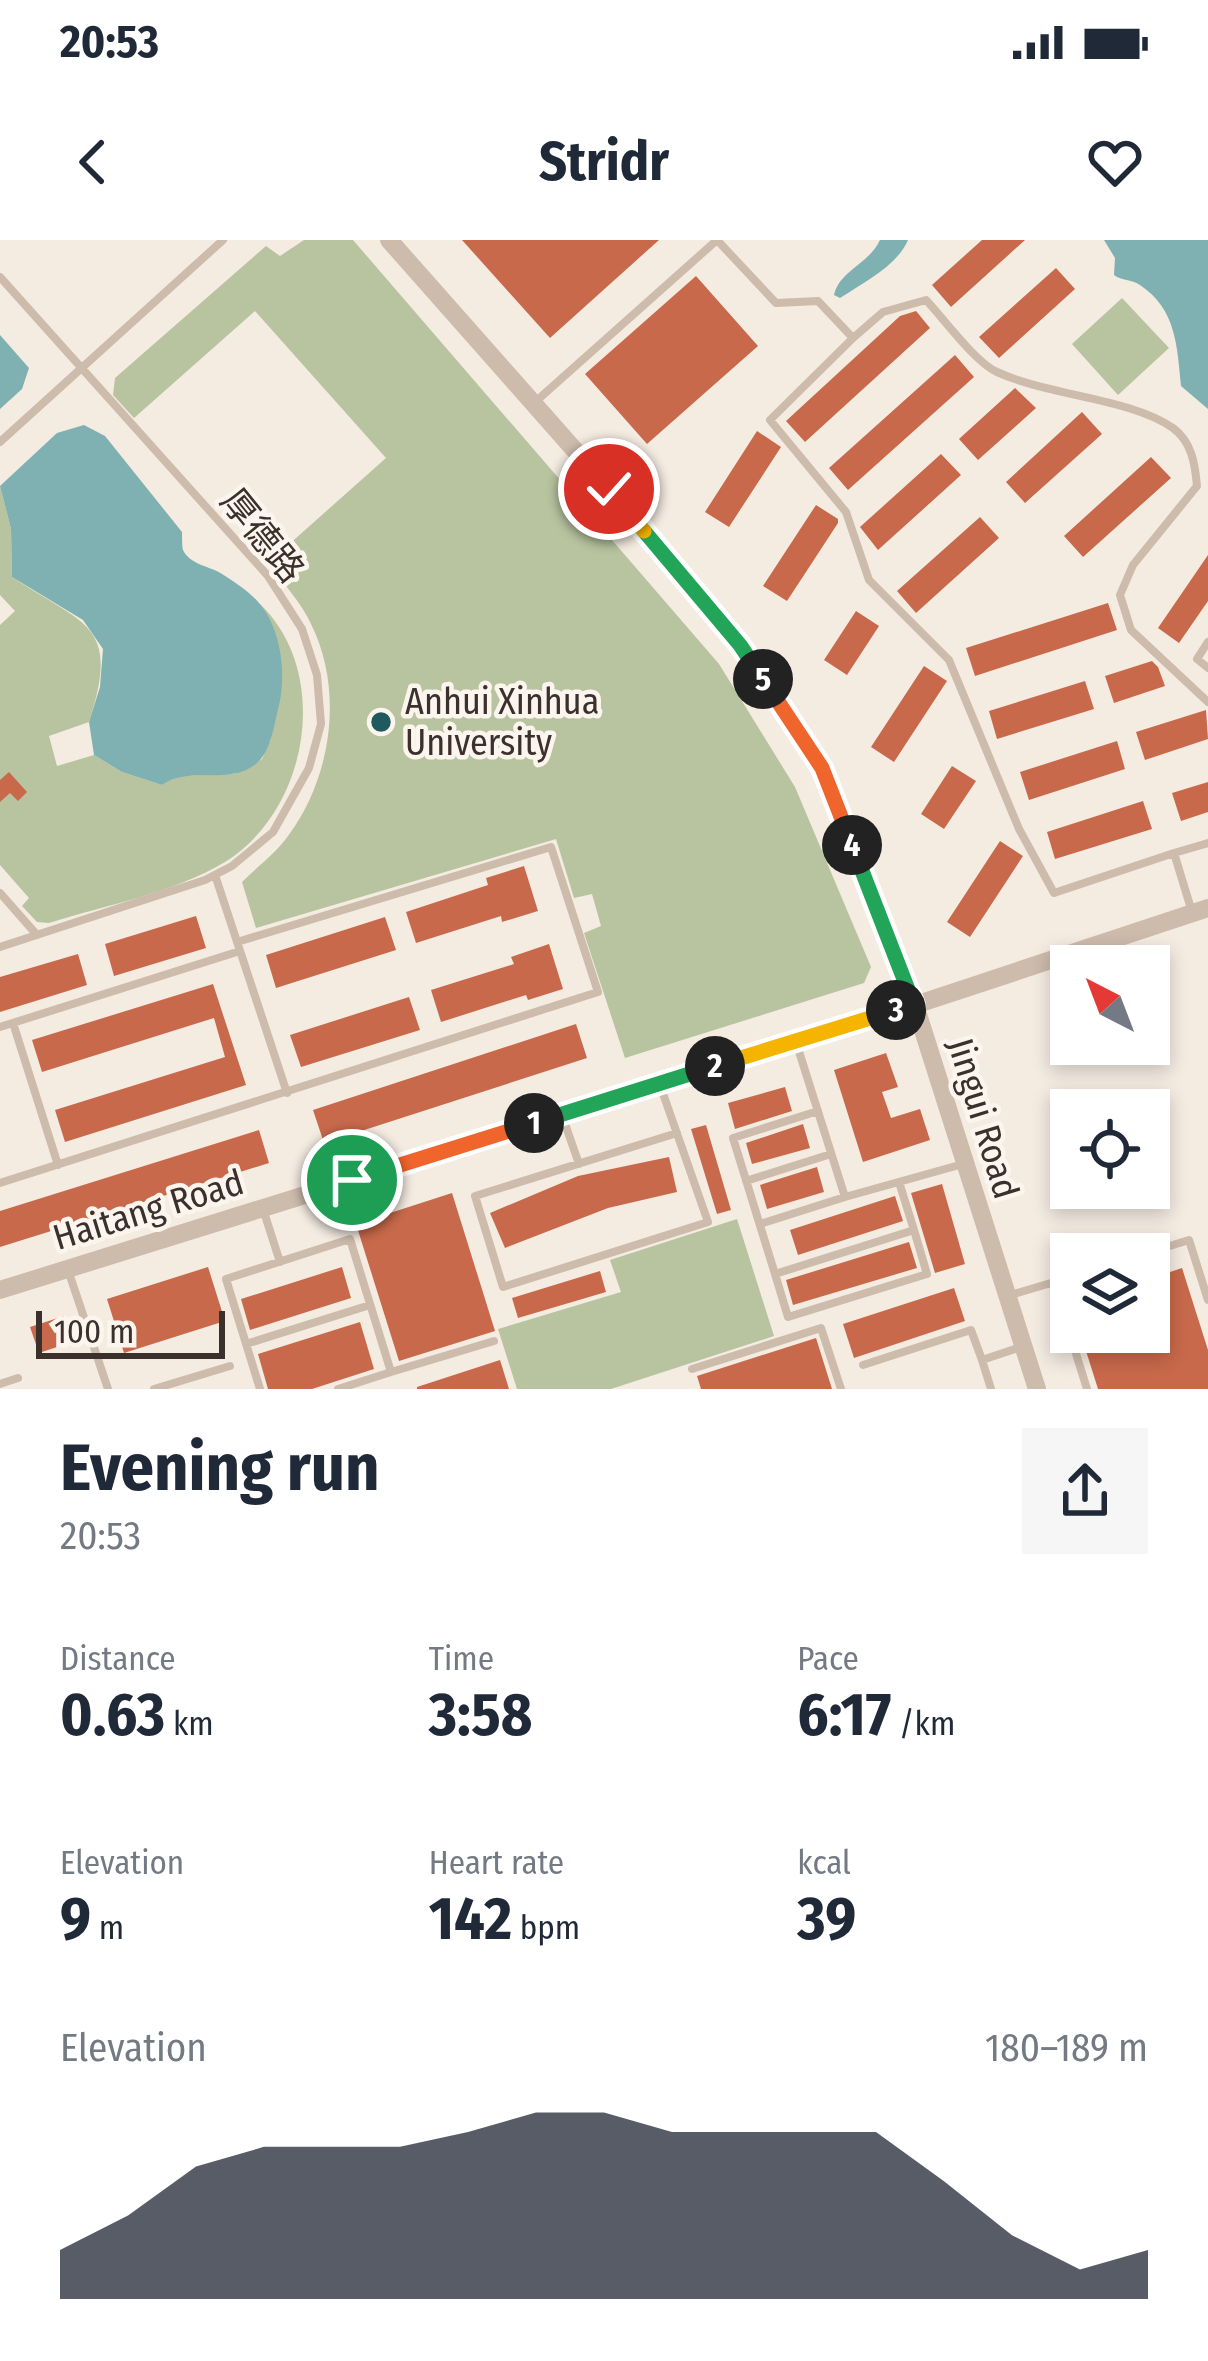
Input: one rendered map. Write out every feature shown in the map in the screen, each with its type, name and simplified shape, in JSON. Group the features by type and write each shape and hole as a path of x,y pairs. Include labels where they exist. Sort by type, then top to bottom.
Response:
{"street":[{"name":"Jingui Road","path":"389,240 740,645 822,768 914,1005 1036,1389"},
{"name":"Haitang Road","path":"0,1290 914,1005 1200,910"}],"lane":[{"path":"0,442 223,240"},
{"path":"534,404 717,240 776,303 818,301 854,338"},
{"name":"厚德路","path":"0,277 268,576 302,629 317,675 321,724 309,768 273,832 232,866 0,946"},
{"path":"1208,702 1131,630 1120,595 1133,566 1197,486 1194,455 1176,430 1140,412 1041,389 991,370 926,300 883,312 770,420 845,512 869,580 949,660 1019,829 1054,893 1208,843"},
{"path":"1208,642 1197,659 1208,668"},
{"path":"0,1027 551,847 598,992 0,1183"},
{"path":"1174,853 1200,910"},
{"path":"215,875 287,1093"},
{"path":"0,893 37,934"},
{"path":"13,1023 58,1165"},
{"path":"795,1040 845,1197"},
{"path":"659,1084 677,1133 708,1222 503,1287 475,1196 677,1133"},
{"path":"818,1112 733,1138 788,1317 927,1274 899,1182"},
{"path":"562,1114 579,1164"},
{"path":"746,1181 831,1154"},
{"path":"760,1224 964,1164"},
{"path":"263,1208 280,1262"},
{"path":"775,1274 914,1230"},
{"path":"260,1389 226,1279 350,1240 391,1372"},
{"path":"1170,1246 1190,1240 1208,1300"},
{"path":"67,1269 108,1389"},
{"path":"1006,1297 1050,1284"},
{"path":"246,1344 370,1305"},
{"path":"692,1369 821,1328 842,1389"},
{"path":"863,1365 971,1330 992,1389"},
{"path":"338,1389 494,1341"},
{"path":"982,1360 1022,1346"},
{"path":"1076,1353 1087,1389"},
{"path":"154,1389 230,1366"},
{"path":"0,1384 18,1378"}],"green space":[{"path":"304,240 353,240 719,664 795,787 871,967 864,983 625,1058 584,933 601,926 592,894 574,898 556,839 256,928 242,882 283,842 303,813 323,760 330,705 328,677 311,624 268,563 386,458 255,311 134,418 113,395 115,378 266,246 280,256"},
{"path":"1122,298 1169,348 1118,395 1072,344"},
{"path":"0,486 11,529 12,577 77,618 98,646 101,664 89,722 49,736 57,766 94,755 122,772 162,785 174,776 234,774 262,759 271,739 277,643 260,604 283,633 297,666 303,702 292,776 254,839 225,862 184,882 49,923 37,922 22,906 29,898 0,865 0,625 15,611 0,595"},
{"path":"737,1219 774,1336 611,1389 517,1389 498,1329 621,1292 610,1260"}],"water":[{"path":"880,240 908,240 879,273 840,298 834,295 842,279"},
{"path":"1104,240 1208,240 1208,409 1181,386 1172,329 1161,305 1140,285 1114,275 1115,258"},
{"path":"0,335 29,368 22,389 0,409"},
{"path":"84,425 105,436 182,532 186,555 246,591 273,626 282,669 281,697 266,750 248,769 185,776 162,785 122,772 94,755 89,722 100,687 103,649 83,620 12,577 11,529 0,486 57,433"}],"building":[{"path":"462,240 659,240 550,338"},
{"path":"982,240 1025,240 951,307 932,285"},
{"path":"1056,268 1075,289 999,358 979,337"},
{"path":"696,276 758,346 647,444 585,374"},
{"path":"916,311 930,328 805,442 786,421 900,316"},
{"path":"955,355 974,377 848,490 829,468"},
{"path":"1015,388 1036,408 978,460 959,439"},
{"path":"1082,412 1102,434 1025,503 1006,482"},
{"path":"757,431 781,447 729,527 705,512"},
{"path":"941,454 961,475 878,550 860,527"},
{"path":"1151,457 1171,478 1083,557 1064,536"},
{"path":"816,505 838,523 787,601 763,586"},
{"path":"980,517 999,538 916,613 897,591"},
{"path":"1208,555 1208,601 1179,643 1158,628"},
{"path":"1108,603 1117,630 975,676 966,648"},
{"path":"856,611 879,626 847,675 824,660"},
{"path":"1152,661 1165,686 1114,703 1105,676"},
{"path":"924,666 947,681 894,762 871,747"},
{"path":"1085,681 1094,709 997,739 989,711"},
{"path":"1206,710 1208,739 1145,760 1136,732"},
{"path":"1117,741 1125,769 1029,800 1020,772"},
{"path":"952,766 976,781 944,829 921,814"},
{"path":"9,772 27,792 18,801 10,793 0,802 0,780"},
{"path":"1208,782 1208,812 1181,821 1172,793"},
{"path":"1143,801 1152,829 1055,859 1047,832"},
{"path":"1000,841 1023,856 970,937 947,922"},
{"path":"524,866 538,911 502,922 501,916 416,943 406,912 488,885 486,878"},
{"path":"196,916 206,948 114,976 105,944"},
{"path":"385,917 396,950 276,988 266,955"},
{"path":"549,944 563,989 528,1000 526,995 441,1022 431,990 514,964 511,957"},
{"path":"78,954 87,985 0,1012 0,977"},
{"path":"213,984 246,1085 65,1142 55,1110 225,1057 214,1018 42,1072 32,1040"},
{"path":"409,997 420,1030 301,1067 290,1035"},
{"path":"576,1024 587,1058 324,1143 313,1110"},
{"path":"886,1053 898,1087 882,1092 891,1118 920,1109 930,1140 863,1162 834,1070"},
{"path":"785,1087 792,1111 735,1129 728,1103"},
{"path":"803,1124 810,1148 752,1164 746,1143"},
{"path":"706,1125 731,1210 717,1214 691,1129"},
{"path":"259,1130 269,1163 0,1247 0,1211"},
{"path":"669,1157 677,1192 608,1208 505,1248 490,1213 578,1176"},
{"path":"817,1167 824,1192 767,1209 760,1185"},
{"path":"942,1184 965,1264 935,1273 911,1193"},
{"path":"452,1193 495,1331 399,1361 356,1224"},
{"path":"895,1196 903,1221 798,1255 790,1230"},
{"path":"909,1242 917,1268 793,1305 786,1280"},
{"path":"208,1267 225,1321 124,1353 107,1299"},
{"path":"342,1267 351,1298 250,1330 241,1299"},
{"path":"1182,1268 1208,1350 1208,1389 1098,1389 1087,1353 1170,1353 1170,1272"},
{"path":"600,1271 606,1292 518,1318 512,1298"},
{"path":"954,1288 965,1321 854,1358 843,1324"},
{"path":"64,1316 72,1342 39,1353 30,1327"},
{"path":"360,1322 374,1369 312,1389 268,1389 258,1354"},
{"path":"816,1338 832,1389 701,1389 697,1376"},
{"path":"500,1360 509,1389 417,1389 417,1387"}],"place":[{"name":"Anhui Xinhua University","path":"381,722"}],"route":[{"path":"352,1180 914,1005 822,768 740,645 609,489"}]}
